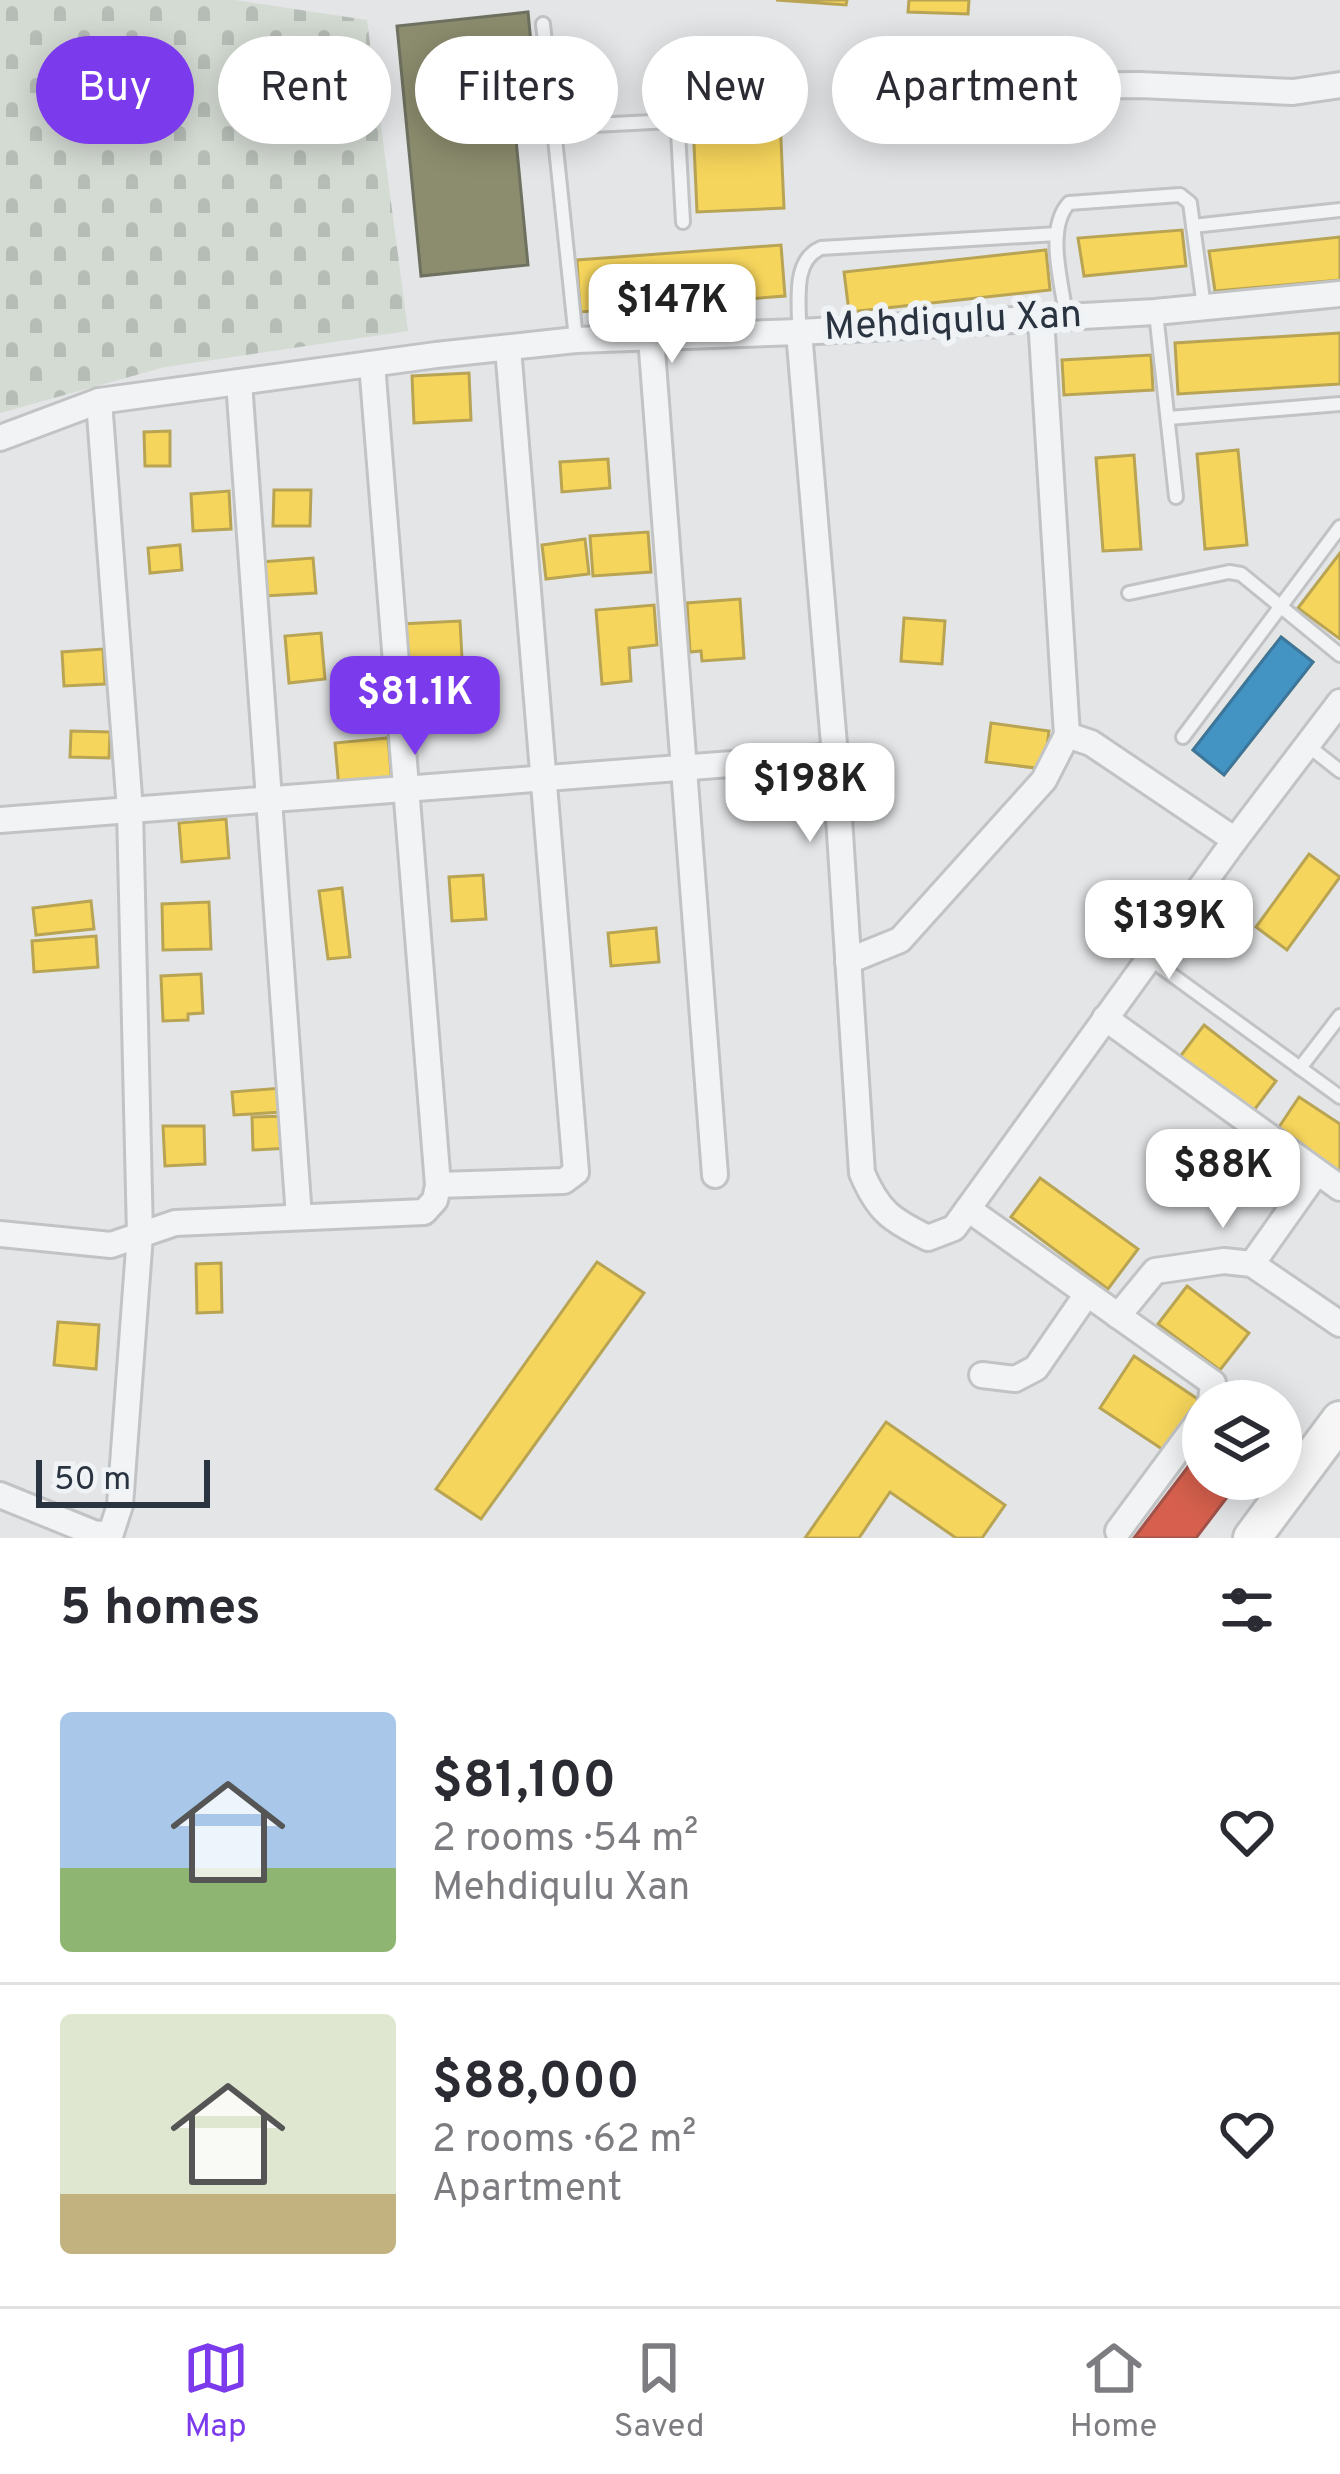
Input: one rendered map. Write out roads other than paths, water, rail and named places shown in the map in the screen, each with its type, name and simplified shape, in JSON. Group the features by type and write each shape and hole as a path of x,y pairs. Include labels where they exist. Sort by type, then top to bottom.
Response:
{"main road":[{"path":"1252,1538 1340,1420"}],"street":[{"path":"1121,85 1293,92 1340,85"},
{"name":"Mehdiqulu Xan","path":"0,438 99,401 576,340 1156,311 1340,294"},
{"path":"848,961 900,940 1044,780 1066,734 1053,317"},
{"path":"799,332 835,756 862,1173 874,1203 898,1224 928,1238 961,1219 1340,702"},
{"path":"651,337 715,1174"},
{"path":"437,1185 564,1181 576,1172 508,348"},
{"path":"0,1234 111,1245 175,1223 424,1212 435,1201 372,364"},
{"path":"239,382 299,1217"},
{"path":"0,1495 96,1534 111,1533 120,1505 140,1235 130,810 99,401"},
{"path":"1066,734 1090,743 1235,840"},
{"path":"0,820 835,756"},
{"path":"1106,1018 1340,1188"},
{"path":"1252,1264 1317,1172"},
{"path":"961,1219 1087,1294 1209,1380"},
{"path":"1118,1316 1155,1270 1224,1261 1252,1264 1340,1324"},
{"path":"982,1375 1016,1379 1036,1368 1087,1294"},
{"path":"1118,1531 1182,1444"}],"lane":[{"path":"543,24 544,36"},
{"path":"618,124 672,121 678,132 682,222"},
{"path":"556,144 576,340"},
{"path":"1053,317 1058,215 1069,203 1180,195 1190,203 1204,307"},
{"path":"1193,226 1340,210"},
{"path":"799,332 801,266 808,253 821,248 1057,234"},
{"path":"1156,311 1176,497"},
{"path":"1169,418 1340,404"},
{"path":"1183,736 1340,527"},
{"path":"1129,593 1229,572 1241,574 1340,655"},
{"path":"1307,745 1340,771"},
{"path":"1149,958 1340,1096"},
{"path":"1300,1068 1340,1016"}]}
